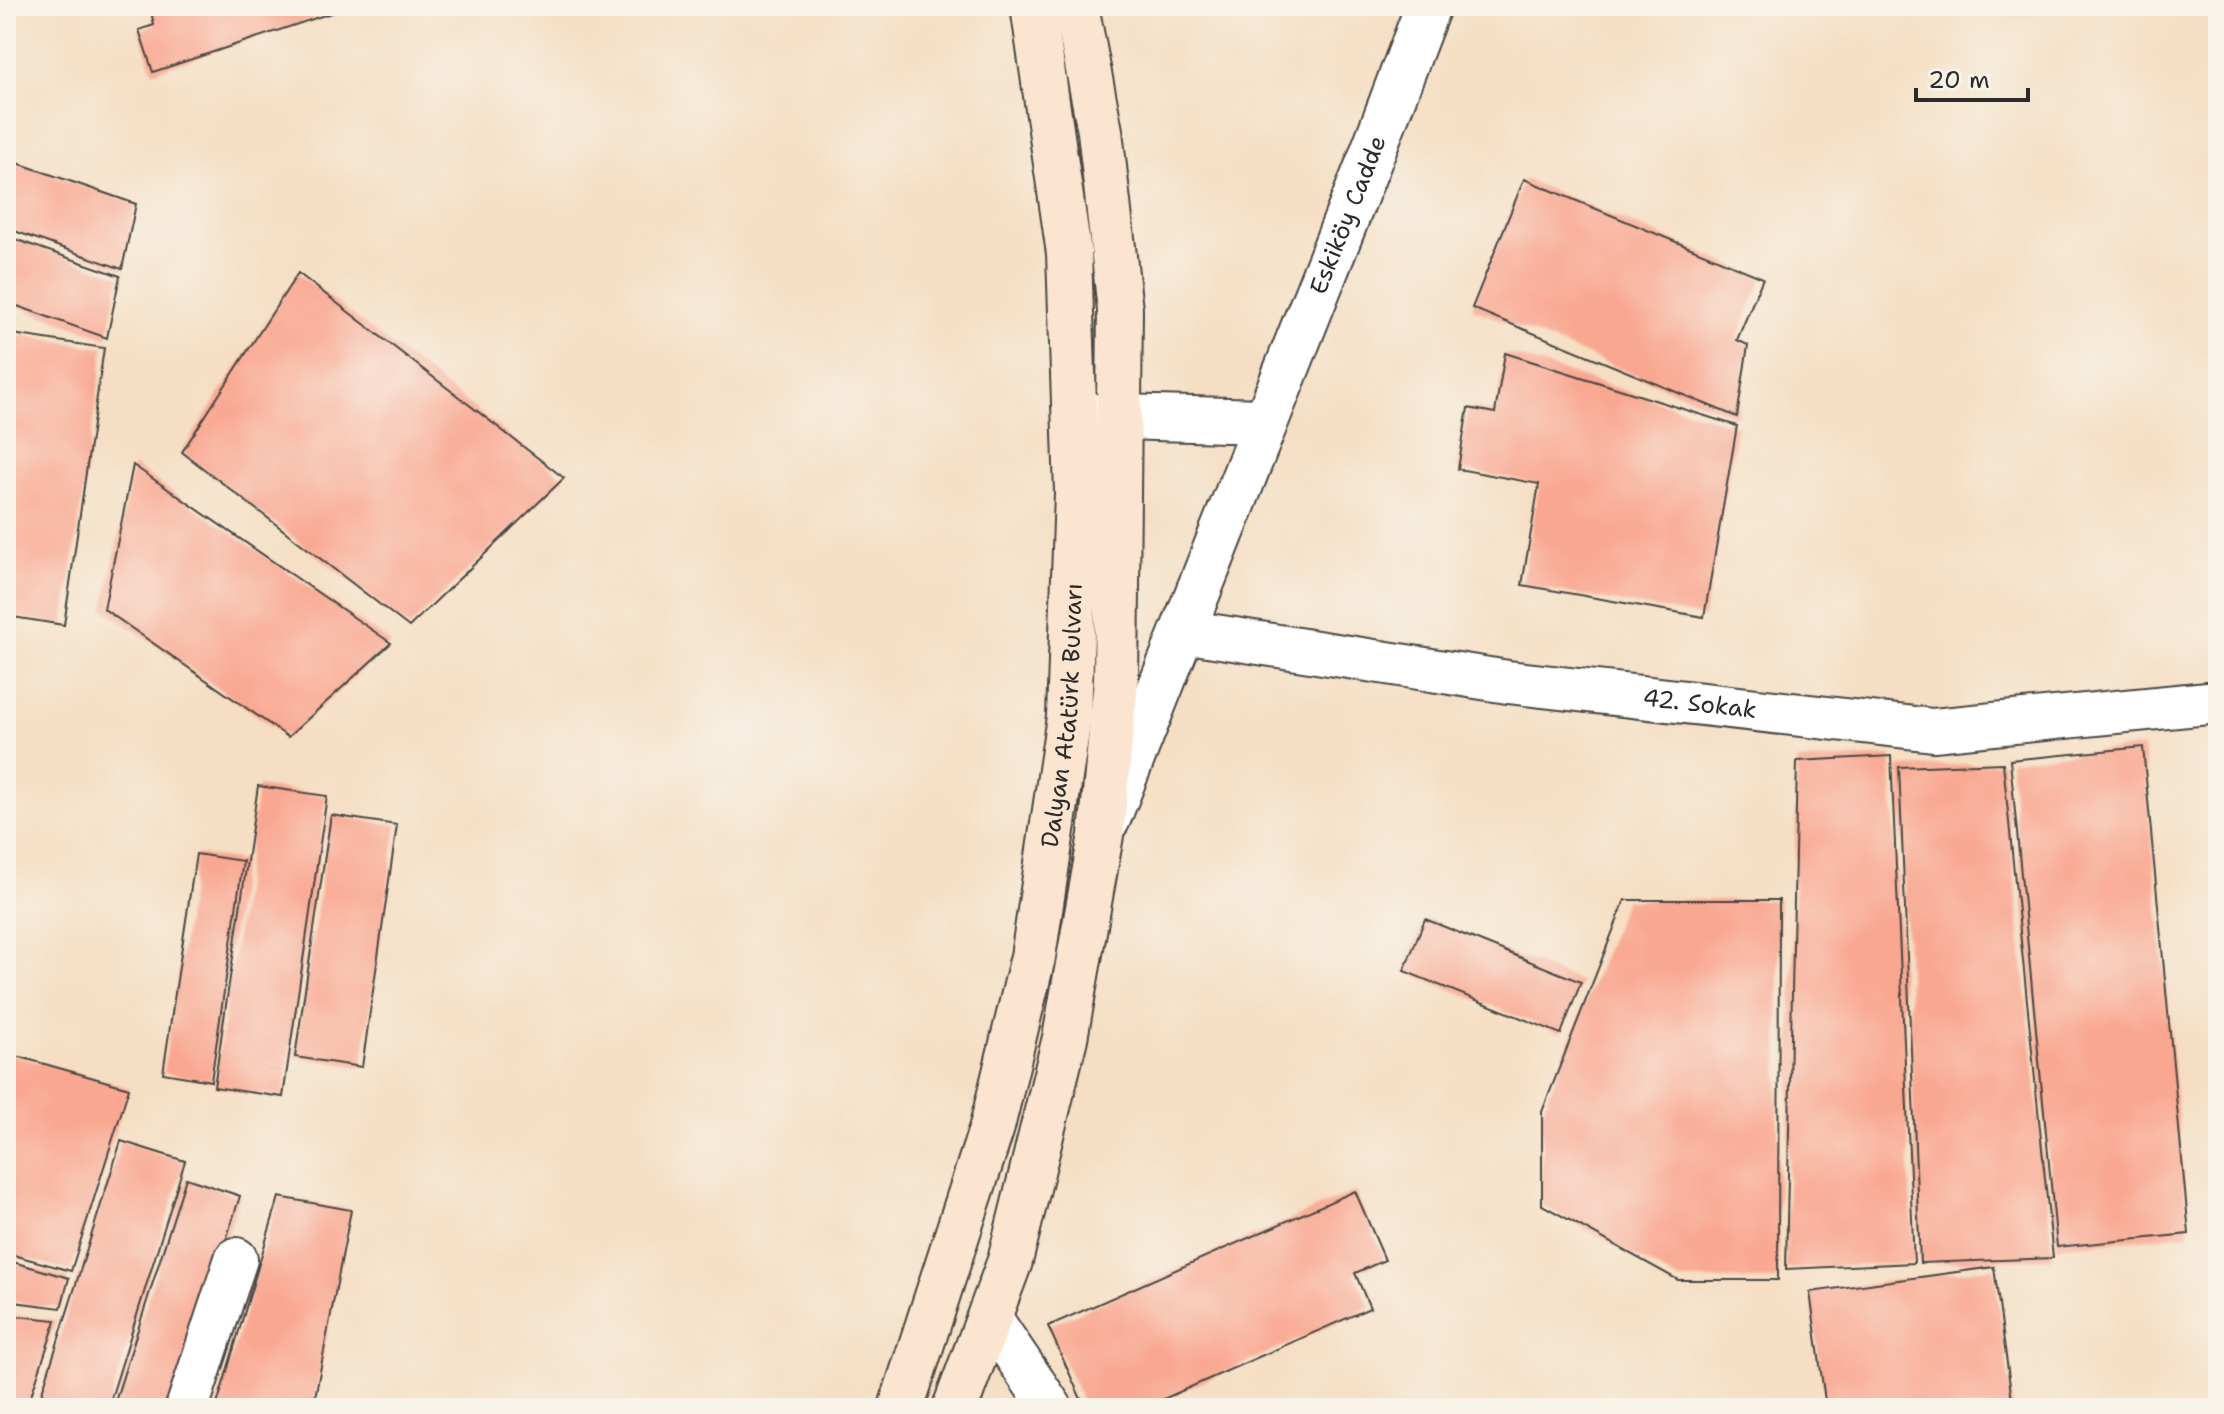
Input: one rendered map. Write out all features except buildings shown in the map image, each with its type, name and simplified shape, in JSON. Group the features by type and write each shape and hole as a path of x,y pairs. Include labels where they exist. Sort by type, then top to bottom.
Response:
{"main road":[{"name":"Dalyan Atatürk Bulvarı","path":"901,1408 992,1127 1033,957 1069,717 1077,493 1069,253 1033,6"},
{"name":"Dalyan Atatürk Bulvarı","path":"955,1408 1010,1261 1065,1038 1101,835 1116,681 1120,417 1118,295 1100,131 1076,6"}],"street":[{"name":"Eskiköy Cadde","path":"1101,835 1428,6"},
{"path":"1075,416 1264,421"},
{"name":"42. Sokak","path":"1183,631 1508,682 1933,730 2218,702"},
{"path":"187,1408 236,1259"},
{"path":"989,1316 1051,1408"}]}
